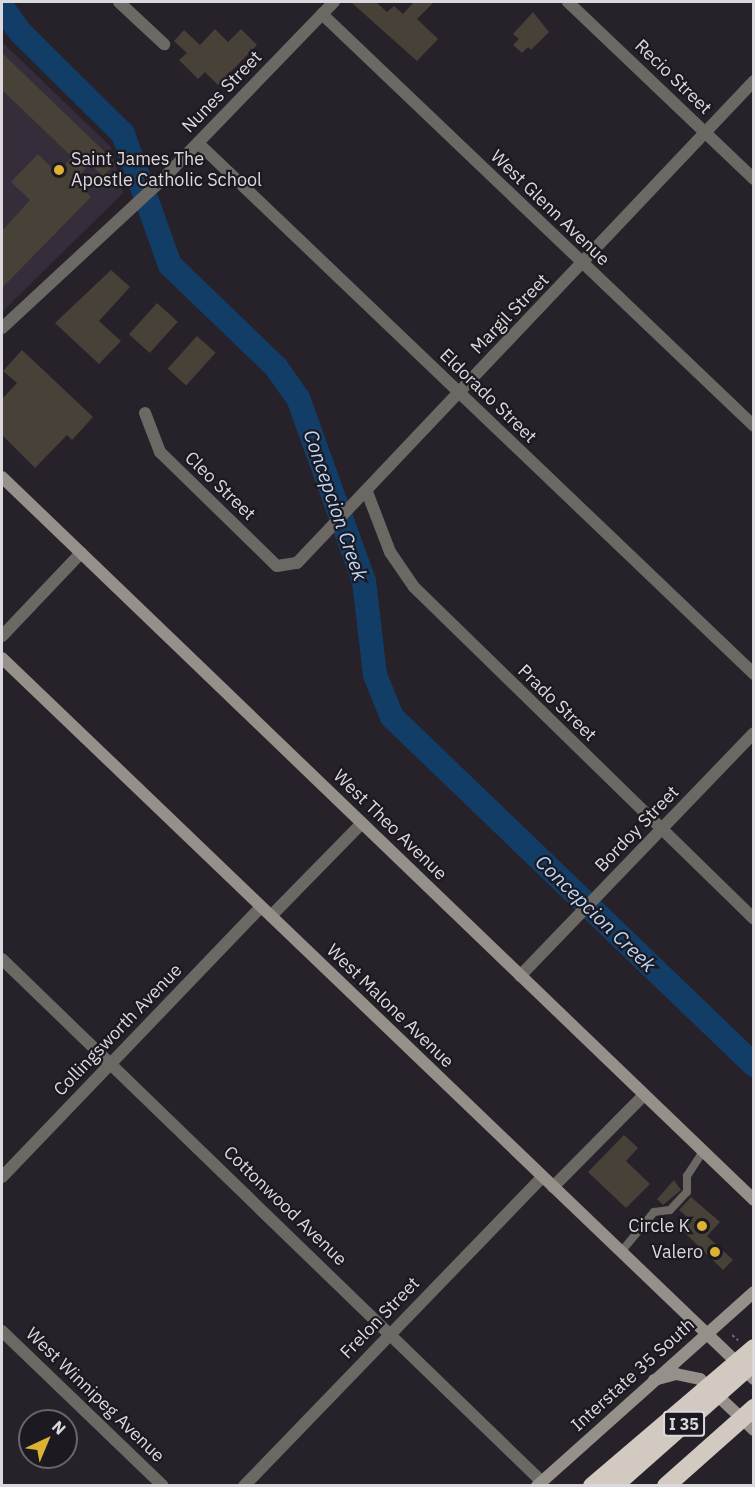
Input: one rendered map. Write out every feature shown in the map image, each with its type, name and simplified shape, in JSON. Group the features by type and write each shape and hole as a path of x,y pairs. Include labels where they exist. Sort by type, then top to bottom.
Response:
{"highway":[{"path":"592,1485 753,1348"},
{"name":"I 35","path":"614,1485 753,1362"},
{"name":"I 35","path":"666,1485 753,1408"}],"street":[{"path":"119,2 164,44"},
{"name":"Nunes Street","path":"2,328 161,181 334,2"},
{"name":"Recio Street","path":"568,2 753,179"},
{"name":"West Glenn Avenue","path":"322,14 753,426"},
{"name":"Margil Street","path":"290,567 367,492 753,81"},
{"name":"Eldorado Street","path":"198,143 753,674"},
{"name":"Cleo Street","path":"145,413 160,453 278,566 290,567"},
{"name":"West Theo Avenue","path":"2,477 753,1200"},
{"name":"Prado Street","path":"367,492 390,552 414,587 753,919"},
{"path":"2,636 81,553"},
{"name":"West Malone Avenue","path":"2,658 753,1379"},
{"name":"Bordoy Street","path":"520,976 753,733"},
{"name":"Collingsworth Avenue","path":"2,1177 112,1062 266,911 362,823"},
{"name":"Cottonwood Avenue","path":"2,959 112,1062 390,1334 539,1484"},
{"path":"553,1187 644,1095"},
{"name":"Frelon Street","path":"244,1485 542,1176"},
{"name":"Interstate 35 South","path":"539,1484 652,1380 753,1292"},
{"name":"West Winnipeg Avenue","path":"2,1331 163,1485"},
{"path":"652,1380 676,1374 700,1379 753,1430"}],"lane":[{"path":"621,1252 654,1212 670,1210 687,1192 687,1176 703,1151"}],"shaded area":[{"name":"Saint James The Apostle Catholic School","path":"2,42 111,147 123,193 2,312"}],"building":[{"path":"351,2 376,2 387,12 394,6 403,14 414,2 434,2 417,19 438,39 417,61"},
{"path":"533,12 549,32 531,50 528,47 522,53 513,45 519,39 513,34"},
{"path":"215,29 228,42 241,29 257,45 218,85 205,72 198,79 179,60 187,53 174,41 184,30 200,45"},
{"path":"2,53 108,155 104,159 112,167 103,176 90,164 74,181 91,197 2,288 2,231 30,200 11,182 38,154 57,173 72,157 2,90"},
{"path":"111,270 130,287 99,321 121,341 99,364 55,323"},
{"path":"157,303 178,322 150,353 129,334"},
{"path":"197,336 216,353 186,385 168,369"},
{"path":"22,350 93,417 72,440 67,435 35,468 2,435 2,399 17,383 3,371"},
{"path":"624,1135 638,1148 626,1161 650,1184 626,1208 588,1172"},
{"path":"674,1180 681,1190 663,1205 657,1199"},
{"path":"691,1197 720,1222 707,1236 733,1260 723,1270 683,1231 692,1221 679,1210"}],"waterway":[{"name":"Concepcion Creek","path":"2,7 21,33 123,134 170,265 276,367 298,398 364,581 375,675 392,717 754,1065"}],"place":[{"name":"Saint James The Apostle Catholic School","path":"59,170"},
{"name":"Circle K","path":"702,1226"},
{"name":"Valero","path":"715,1252"}]}
